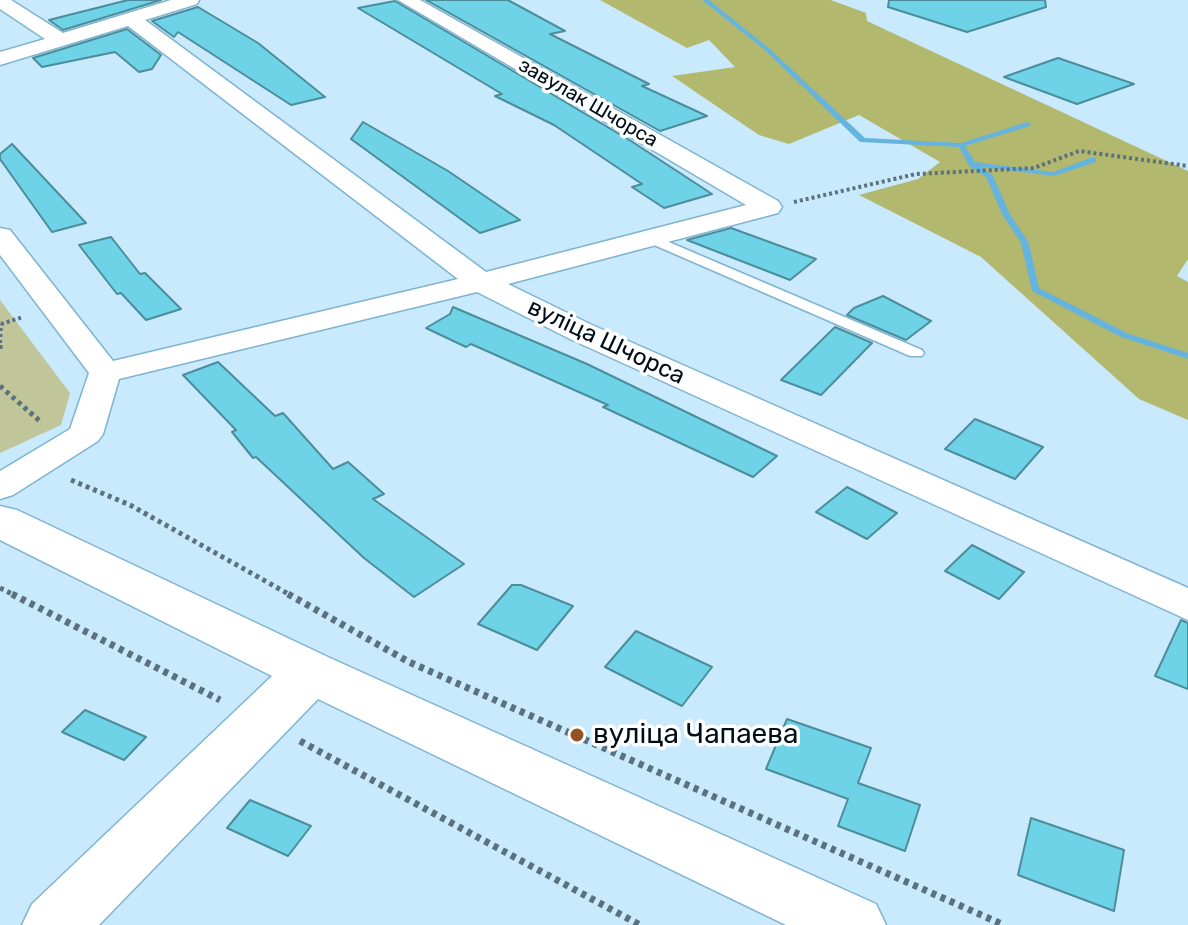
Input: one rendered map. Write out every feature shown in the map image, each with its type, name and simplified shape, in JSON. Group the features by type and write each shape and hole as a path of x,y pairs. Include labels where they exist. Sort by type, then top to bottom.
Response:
{"street":[{"path":"0,59 190,0"},
{"name":"завулак Шчорса","path":"407,0 769,207"},
{"path":"0,1 60,40"},
{"name":"вуліца Шчорса","path":"131,19 481,282 581,332 1188,605"},
{"path":"105,373 481,282 769,207"},
{"path":"0,236 105,373"},
{"path":"0,487 86,434 105,373"},
{"path":"0,521 795,912 853,925"},
{"path":"55,925 311,672"}],"lane":[{"path":"650,238 916,353"}],"path":[{"path":"769,207 916,174 1034,168 1079,151 1188,166"},
{"path":"0,323 0,349"},
{"path":"0,386 67,445"},
{"path":"35,465 130,505 409,662 1004,925"},
{"path":"0,588 261,721 640,925"}],"green space":[{"path":"600,0 831,0 866,13 867,21 1188,171 1188,259 1177,276 1188,282 1188,420 1139,399 981,257 859,195 918,179 940,162 859,115 789,144 759,135 672,76 735,67 709,40 687,48"},
{"path":"0,300 70,393 61,425 0,453"}],"building":[{"path":"128,0 161,0 63,30 49,20"},
{"path":"426,0 508,0 565,31 550,34 649,84 642,86 707,116 660,131"},
{"path":"889,0 1045,0 1046,7 967,32 888,7"},
{"path":"395,1 631,141 712,194 664,208 632,187 642,184 554,125 495,96 502,94 358,8"},
{"path":"198,7 258,43 325,97 291,105 178,32 174,37 152,21"},
{"path":"127,29 161,55 152,69 139,72 115,52 42,67 33,58"},
{"path":"1058,58 1134,84 1077,104 1004,77"},
{"path":"363,122 448,171 520,220 480,233 351,139"},
{"path":"12,144 86,223 52,232 0,159 0,154"},
{"path":"731,228 816,259 790,280 687,240"},
{"path":"111,237 140,274 145,273 181,309 146,320 121,293 117,294 79,245"},
{"path":"883,296 931,321 906,340 847,315 854,308"},
{"path":"453,307 587,364 777,456 753,477 603,407 608,405 471,344 466,347 426,328 450,314"},
{"path":"835,327 872,343 821,395 781,380"},
{"path":"218,362 275,416 283,413 333,469 348,462 384,494 373,499 464,564 414,597 364,558 256,457 253,458 232,432 236,430 183,375"},
{"path":"975,419 1043,447 1015,479 945,449"},
{"path":"847,487 897,513 867,539 816,512"},
{"path":"972,545 1024,572 999,599 945,571"},
{"path":"512,585 521,585 573,606 537,650 478,624"},
{"path":"1181,620 1188,623 1188,689 1155,676"},
{"path":"636,631 712,667 682,706 605,667"},
{"path":"85,710 146,737 124,760 62,732"},
{"path":"787,719 871,748 858,783 920,805 905,851 838,826 848,799 766,769"},
{"path":"250,800 311,826 288,856 227,828"},
{"path":"1031,818 1124,850 1114,911 1018,875"}],"waterway":[{"path":"705,0 768,50 863,140 961,145"},
{"path":"961,145 1027,124"},
{"path":"961,145 972,164 989,176 1006,214 1025,243 1035,289 1124,335 1188,356"},
{"path":"973,164 1054,174 1093,160"}],"place":[{"name":"вуліца Чапаева","path":"577,735"}]}
